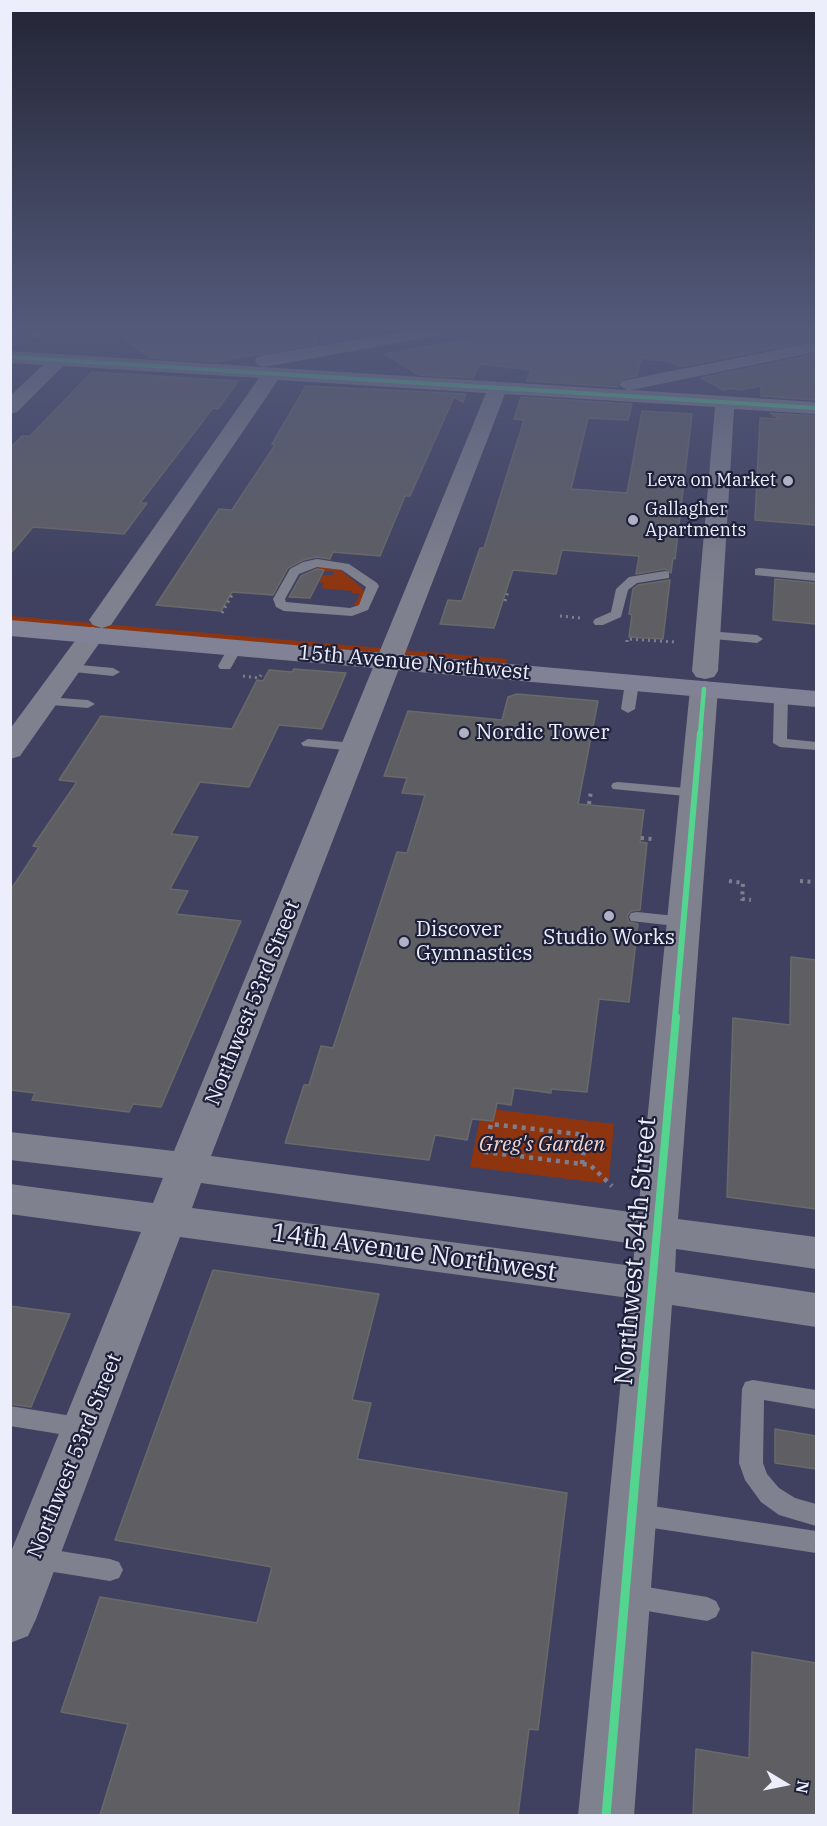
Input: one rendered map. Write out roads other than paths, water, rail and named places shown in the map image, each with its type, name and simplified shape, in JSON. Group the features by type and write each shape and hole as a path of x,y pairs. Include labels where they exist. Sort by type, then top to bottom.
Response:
{"main road":[{"name":"15th Avenue Northwest","path":"10,612 97,627 230,657 392,653 632,683 705,680 816,680"},
{"name":"15th Avenue Northwest","path":"10,628 97,627 705,680 781,696 816,699"}],"street":[{"path":"10,750 243,416"},
{"name":"Northwest 53rd Street","path":"10,1619 187,1167 487,416"},
{"name":"Northwest 54th Street","path":"606,1815 696,793 724,416"},
{"path":"10,1146 187,1167 816,1253"},
{"name":"14th Avenue Northwest","path":"10,1199 652,1285 816,1310"}],"lane":[{"path":"317,563 337,565 345,567 373,586 360,611 323,610 285,607 280,604 279,599 299,568 317,563"},
{"path":"759,572 816,577"},
{"path":"599,622 617,614 622,589 633,580 665,575"},
{"path":"708,635 757,639"},
{"path":"69,668 112,672"},
{"path":"628,709 632,683"},
{"path":"781,696 780,743 816,746"},
{"path":"45,701 88,704"},
{"path":"308,743 355,747"},
{"path":"618,786 696,793"},
{"path":"637,917 685,922"},
{"path":"816,1399 753,1389 751,1463 758,1480 770,1495 788,1507 816,1515"},
{"path":"10,1416 86,1428"},
{"path":"633,1514 816,1542"},
{"path":"35,1558 110,1570"},
{"path":"625,1595 707,1609"}],"place":[{"name":"Leva on Market","path":"788,481"},
{"name":"Gallagher Apartments","path":"633,520"},
{"name":"Nordic Tower","path":"464,733"},
{"name":"Studio Works","path":"609,916"},
{"name":"Discover Gymnastics","path":"404,942"}],"park label":[{"name":"Greg's Garden","path":"542,1145"}]}
